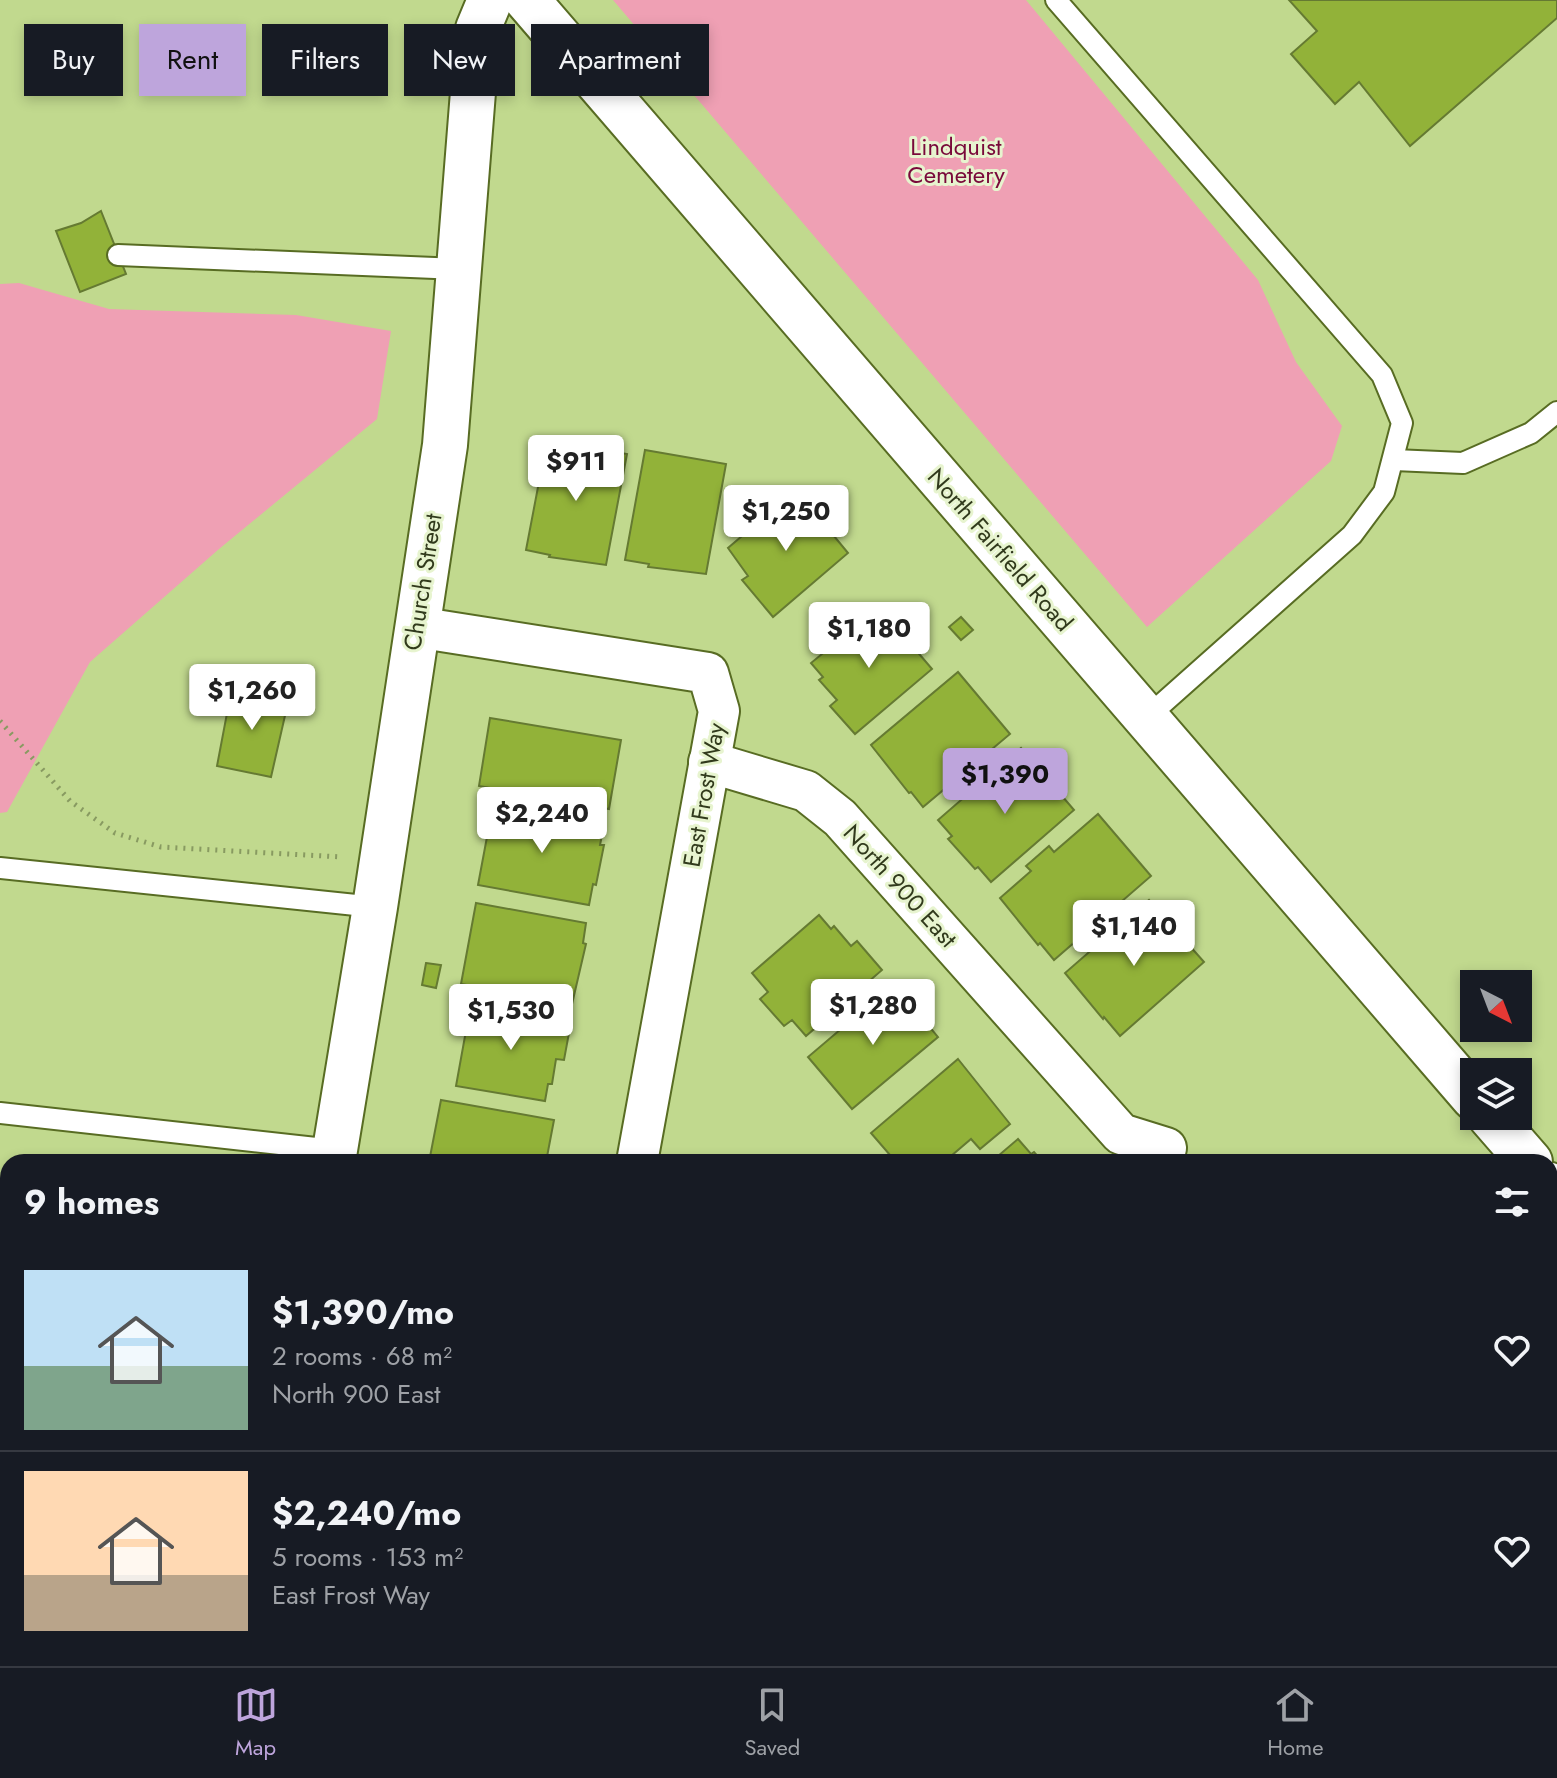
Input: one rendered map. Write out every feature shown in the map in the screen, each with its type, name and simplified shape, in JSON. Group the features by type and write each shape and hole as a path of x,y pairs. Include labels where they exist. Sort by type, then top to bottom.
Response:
{"main road":[{"name":"Church Street","path":"334,1154 445,445 478,29 490,0"},
{"name":"North Fairfield Road","path":"527,0 1460,1082"},
{"path":"1502,1130 1523,1154"}],"street":[{"name":"East Frost Way","path":"416,627 708,673 719,711 638,1154"},
{"name":"North 900 East","path":"709,762 806,791 840,818 1121,1134 1166,1148"}],"lane":[{"path":"1056,0 1382,375 1402,423 1384,492 1352,535 1145,719"},
{"path":"118,255 459,269"},
{"path":"1394,460 1463,463 1531,433 1557,412"},
{"path":"0,868 375,907"},
{"path":"0,1113 318,1154"}],"path":[{"path":"0,721 70,801 115,833 161,847 380,859"}],"green space":[{"name":"Lindquist Cemetery","path":"613,0 1026,0 1258,280 1296,362 1342,426 1331,461 1147,627 695,96 709,96 709,24 633,24"},
{"path":"19,283 109,309 296,315 391,331 377,419 219,549 90,662 7,812 0,813 0,284"}],"building":[{"path":"1289,0 1557,0 1557,18 1410,146 1359,82 1335,104 1291,54 1317,31"},
{"path":"101,211 126,274 80,292 56,231 81,223"},
{"path":"547,440 627,454 606,565 549,557 526,550"},
{"path":"645,450 726,464 706,574 648,567 649,564 625,560"},
{"path":"796,490 848,553 773,617 742,580 748,576 728,548"},
{"path":"879,607 932,669 855,734 830,706 837,700 819,680 823,677 811,663"},
{"path":"961,617 973,630 961,640 949,627"},
{"path":"958,672 1010,734 923,807 871,745"},
{"path":"232,687 289,698 271,777 217,766"},
{"path":"490,718 621,740 609,809 479,786"},
{"path":"1021,748 1074,810 991,882 948,839 952,836 938,820"},
{"path":"493,805 604,825 600,845 604,845 589,905 478,885"},
{"path":"1098,814 1151,876 1054,960 1000,898 1031,871 1026,866 1049,846 1054,852"},
{"path":"1149,900 1204,962 1120,1036 1065,973"},
{"path":"476,903 586,923 583,943 586,944 572,1004 461,984"},
{"path":"819,915 831,929 834,926 851,946 857,941 882,970 806,1036 792,1020 784,1026 760,999 768,992 752,973"},
{"path":"426,963 441,965 436,988 422,985"},
{"path":"894,984 938,1037 852,1109 808,1057"},
{"path":"471,1003 571,1022 564,1060 556,1059 552,1084 548,1084 545,1101 456,1086"},
{"path":"958,1059 1010,1124 980,1149 971,1139 953,1154 889,1154 871,1133"},
{"path":"441,1100 554,1120 548,1154 431,1154"},
{"path":"1018,1139 1031,1154 1000,1154"}]}
